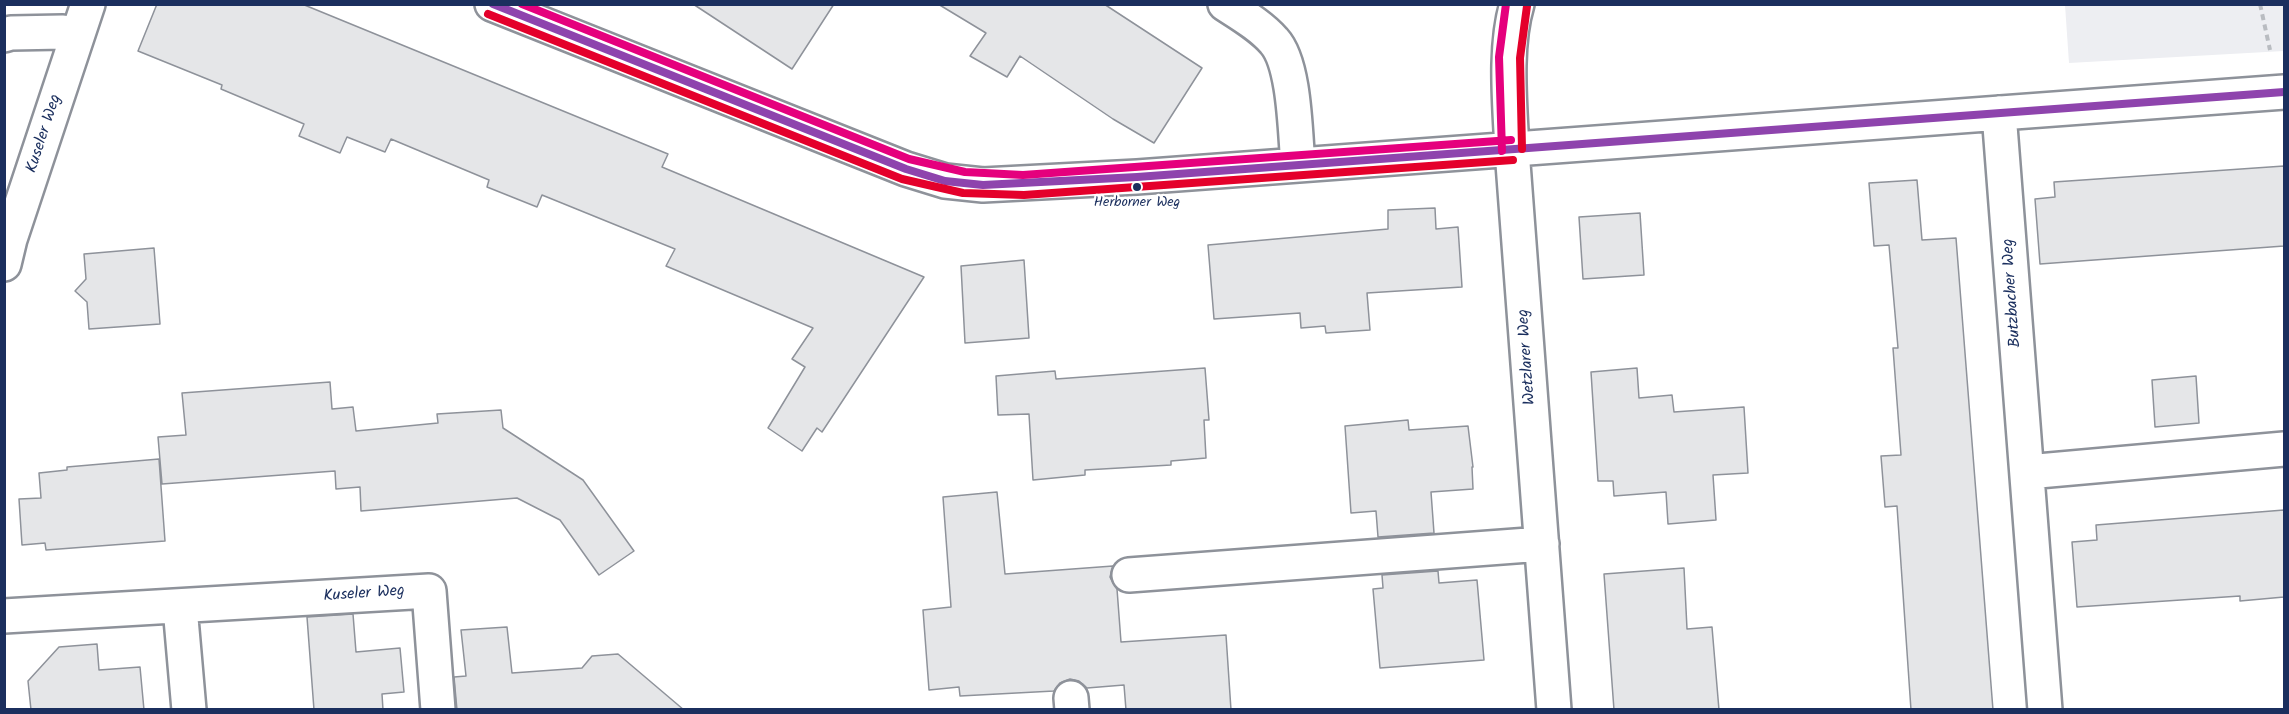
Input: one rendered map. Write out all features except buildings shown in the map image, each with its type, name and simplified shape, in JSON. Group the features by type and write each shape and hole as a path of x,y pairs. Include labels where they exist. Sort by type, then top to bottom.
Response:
{"street":[{"path":"492,4 906,169 945,181 983,185 1512,150 2284,92"},
{"path":"1225,4 1254,23 1275,42 1284,60 1292,95 1298,165"},
{"name":"Wetzlarer Weg","path":"1517,4 1513,18 1509,86 1512,150 1554,710"},
{"path":"4,35 63,32 83,19"},
{"name":"Kuseler Weg","path":"4,264 10,239 83,19"},
{"name":"Butzbacher Weg","path":"1999,114 2045,710"},
{"path":"2027,472 2284,449"},
{"path":"1129,575 1542,544"},
{"name":"Kuseler Weg","path":"4,616 429,591 438,710"},
{"path":"180,607 189,710"}],"shaded area":[{"path":"2065,5 2284,5 2284,51 2069,63"}],"transit line":[{"path":"493,4 906,169 945,181 983,185 1137,177 2284,92"},
{"path":"522,4 909,159 965,172 1023,175 1511,140"},
{"path":"1502,151 1499,57 1506,4"},
{"path":"1522,149 1520,58 1527,6"},
{"path":"488,14 902,179 963,193 1024,195 1513,160"}],"place":[{"name":"Herborner Weg","path":"1137,187"}]}
